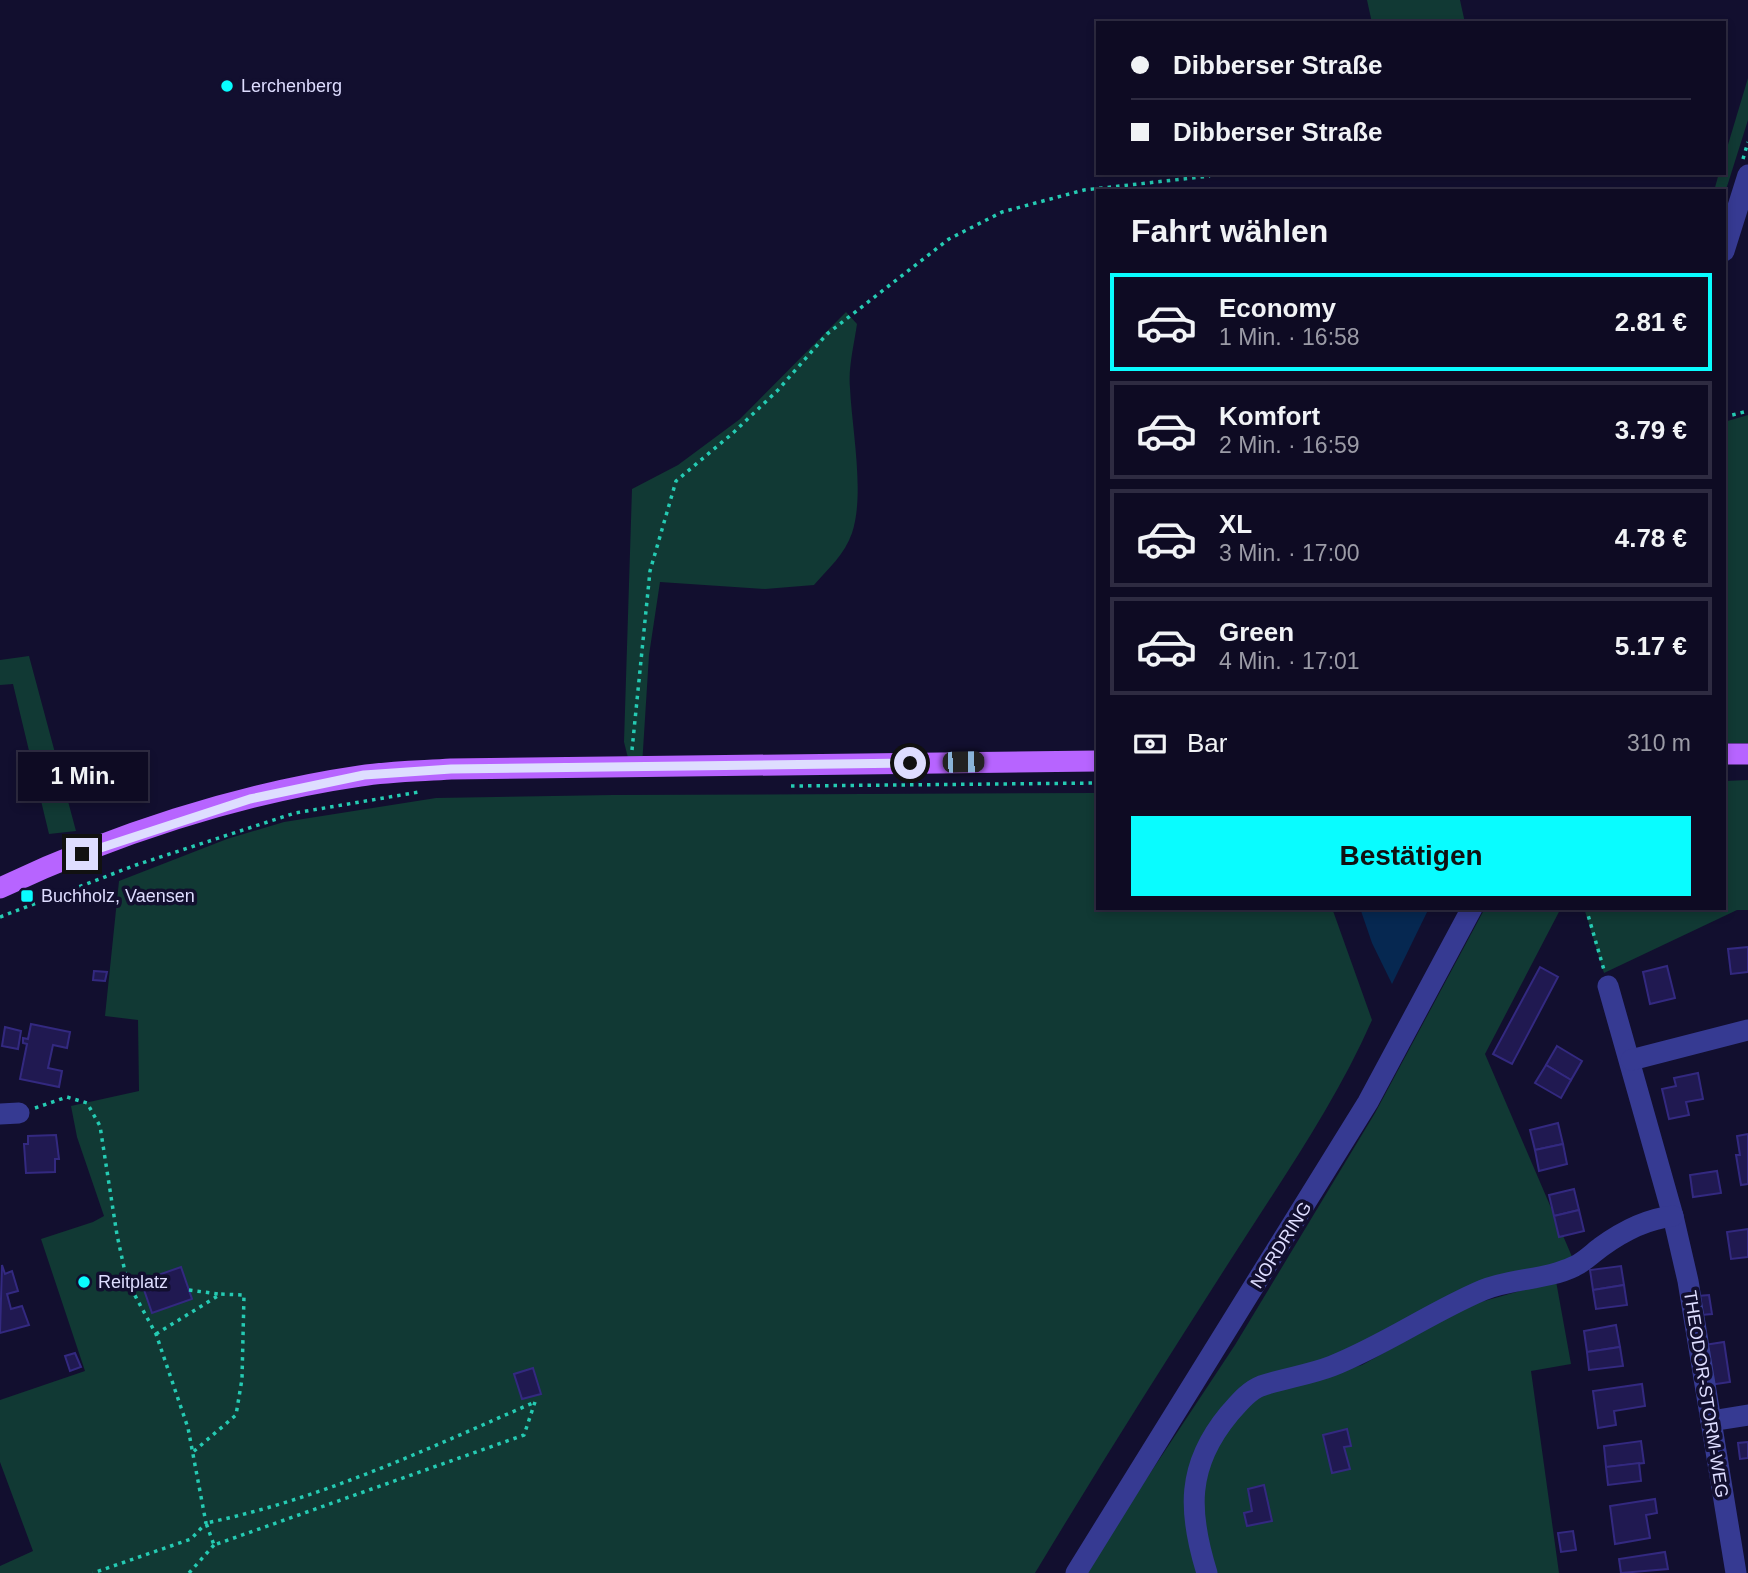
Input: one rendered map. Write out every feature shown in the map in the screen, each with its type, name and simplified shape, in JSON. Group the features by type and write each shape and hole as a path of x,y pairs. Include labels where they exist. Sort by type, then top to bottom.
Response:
{"main road":[{"path":"1726,754 1748,754"},
{"path":"0,888 123,839 229,805 317,783 364,775 451,769 1096,761"}],"street":[{"path":"1726,245 1748,175"},
{"name":"NORDRING","path":"1076,1573 1368,1102 1471,910"},
{"name":"THEODOR-STORM-WEG","path":"1608,986 1631,1060 1688,1281 1736,1573"},
{"path":"1631,1060 1748,1030"},
{"path":"1207,1573 1199,1547 1193,1505 1200,1464 1211,1440 1241,1400 1259,1387 1331,1366 1373,1348 1446,1305 1491,1287 1576,1266 1638,1225 1673,1216"},
{"path":"1711,1421 1748,1415"}],"path":[{"path":"630,766 650,571 676,481 733,433 778,390 827,334 949,239 1002,212 1084,190 1210,176"},
{"path":"1726,416 1748,411"},
{"path":"784,786 1096,783"},
{"path":"0,916 161,857 295,813 428,790"},
{"path":"1587,910 1608,986"},
{"path":"10,1114 67,1097 87,1102 100,1126 127,1281 156,1334 188,1428 206,1524 214,1545"},
{"path":"189,1290 244,1295 242,1379 236,1415 193,1452"},
{"path":"156,1334 220,1294"},
{"path":"93,1573 191,1539 206,1524 263,1511 351,1481 535,1402 524,1435 214,1545 189,1573"}],"green space":[{"path":"1367,0 1460,0 1465,21 1372,21"},
{"path":"1748,78 1748,120 1726,190 1715,189 1718,175 1726,175 1726,151"},
{"path":"846,312 857,324 850,380 858,481 856,517 849,541 836,561 814,585 765,589 660,582 649,655 642,766 630,766 624,742 632,489 678,465 740,419"},
{"path":"1748,415 1748,743 1726,743 1726,421"},
{"path":"29,656 76,831 49,834 13,684 0,685 0,660"},
{"path":"1748,780 1748,910 1737,910 1604,973 1585,910 1726,910 1726,781"},
{"path":"1096,793 1096,910 1333,910 1372,1020 1308,1139 1035,1573 0,1573 0,1566 33,1551 0,1462 0,1400 85,1371 41,1239 104,1216 77,1137 71,1106 139,1091 138,1020 105,1016 119,881 227,839 284,822 436,798"},
{"path":"1484,910 1560,910 1485,1054 1576,1266 1524,1278 1287,1387 1362,1365 1470,1305 1556,1281 1571,1364 1531,1371 1559,1573 1084,1573 1235,1345 1375,1113"}],"water":[{"path":"1361,910 1428,910 1392,984 1372,943"}],"building":[{"path":"1748,947 1748,972 1731,974 1728,949"},
{"path":"1667,966 1675,998 1650,1004 1643,972"},
{"path":"1540,967 1558,977 1512,1064 1493,1054"},
{"path":"94,971 107,972 105,981 93,980"},
{"path":"31,1024 70,1032 67,1048 53,1045 48,1068 62,1071 59,1087 20,1079 27,1044 23,1043 23,1038 28,1039"},
{"path":"5,1027 21,1031 18,1049 2,1046"},
{"path":"1557,1046 1582,1061 1571,1080 1546,1065"},
{"path":"1546,1065 1571,1080 1561,1098 1535,1083"},
{"path":"1698,1073 1703,1099 1686,1102 1689,1115 1669,1119 1662,1089 1676,1086 1674,1078"},
{"path":"1558,1123 1563,1144 1535,1150 1530,1130"},
{"path":"1748,1134 1748,1184 1741,1185 1736,1155 1740,1155 1737,1136"},
{"path":"56,1135 59,1159 55,1159 55,1172 26,1173 24,1144 28,1144 28,1136"},
{"path":"1563,1144 1567,1164 1539,1171 1535,1150"},
{"path":"1717,1171 1721,1193 1693,1197 1690,1175"},
{"path":"1574,1189 1579,1210 1554,1216 1549,1195"},
{"path":"1579,1210 1584,1231 1559,1237 1554,1216"},
{"path":"1748,1229 1748,1257 1731,1259 1727,1232"},
{"path":"2,1265 5,1274 12,1271 18,1291 7,1294 11,1309 22,1306 29,1325 0,1333"},
{"path":"1621,1266 1624,1285 1593,1290 1590,1270"},
{"path":"181,1267 192,1299 152,1313 141,1281"},
{"path":"1624,1285 1627,1305 1596,1309 1593,1290"},
{"path":"1709,1295 1712,1314 1701,1315 1698,1296"},
{"path":"1616,1325 1620,1347 1587,1352 1584,1331"},
{"path":"1724,1342 1730,1382 1709,1385 1704,1345"},
{"path":"1620,1347 1623,1366 1589,1370 1587,1352"},
{"path":"75,1353 81,1367 70,1371 65,1356"},
{"path":"533,1368 541,1394 522,1399 514,1374"},
{"path":"1642,1384 1645,1406 1614,1411 1616,1425 1598,1428 1593,1391"},
{"path":"1347,1429 1351,1446 1344,1447 1350,1469 1332,1473 1323,1435"},
{"path":"1641,1441 1644,1463 1606,1467 1604,1446"},
{"path":"1748,1442 1748,1458 1740,1459 1738,1443"},
{"path":"1639,1463 1641,1481 1608,1485 1606,1467"},
{"path":"1264,1485 1272,1521 1247,1526 1244,1513 1252,1511 1248,1489"},
{"path":"1655,1499 1657,1513 1646,1515 1650,1538 1615,1544 1610,1506"},
{"path":"1573,1531 1576,1550 1561,1552 1558,1533"},
{"path":"1665,1552 1668,1569 1621,1573 1619,1559"}],"place":[{"name":"Lerchenberg","path":"227,86"},
{"name":"Buchholz, Vaensen","path":"27,896"},
{"name":"Reitplatz","path":"84,1282"}],"route":[{"path":"82,854 166,824 271,793 364,775 451,769 910,763"}]}
